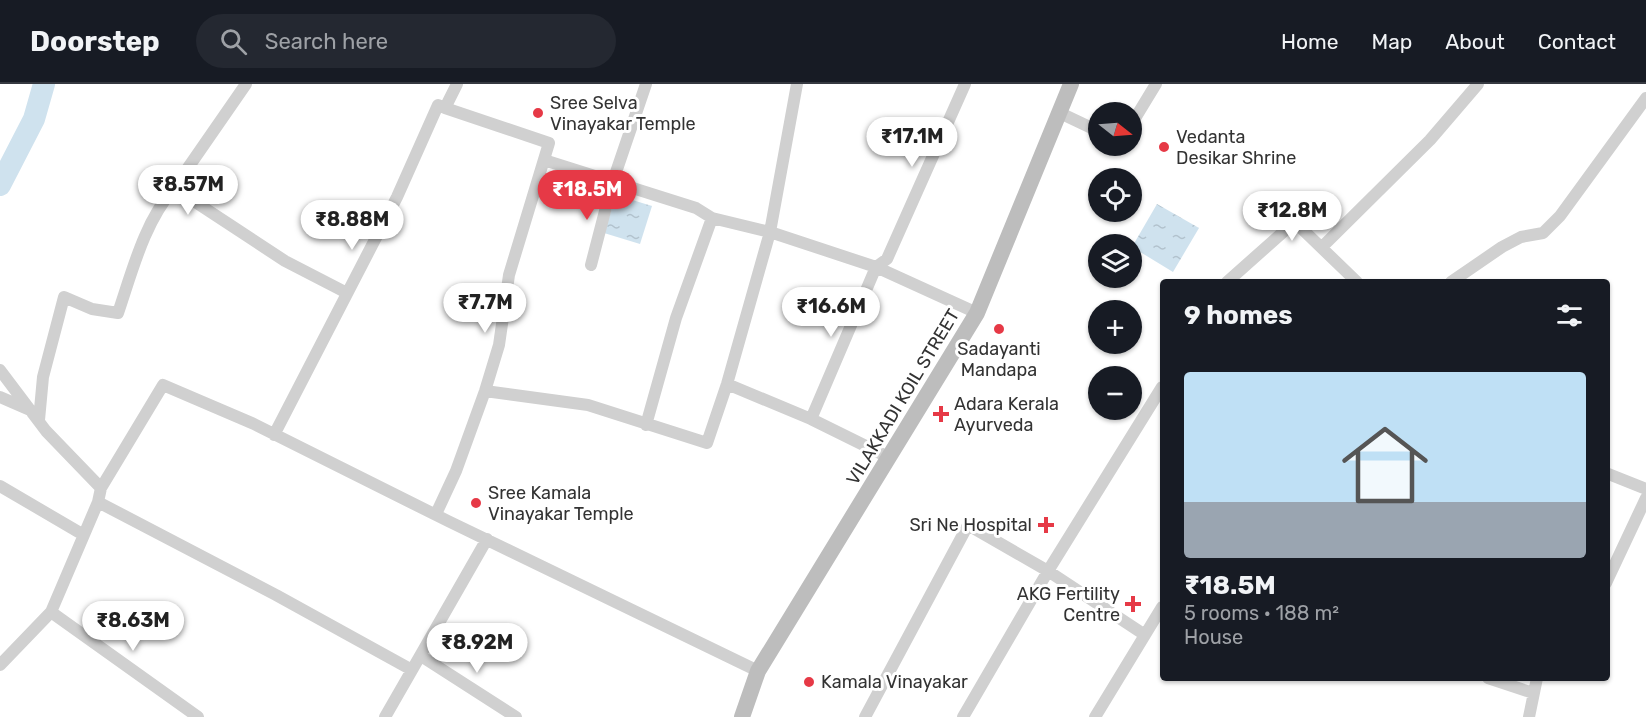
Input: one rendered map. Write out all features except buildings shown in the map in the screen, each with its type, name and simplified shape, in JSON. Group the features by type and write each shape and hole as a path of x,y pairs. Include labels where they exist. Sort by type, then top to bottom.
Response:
{"street":[{"path":"35,415 64,297 92,309 118,313 146,231 162,202 246,84"},
{"path":"446,108 457,84"},
{"path":"591,265 612,184 646,84"},
{"path":"485,391 588,405 707,443 727,384 770,232 797,84"},
{"path":"811,419 876,267 887,259 965,84"},
{"name":"VILAKKADI KOIL STREET","path":"742,717 758,671 977,313 1071,84"},
{"path":"1142,108 1156,84"},
{"path":"1322,247 1430,140 1478,84"},
{"path":"1455,279 1502,247 1521,237 1543,233 1560,216 1646,98"},
{"path":"274,435 397,197 438,105 549,143 509,275 499,345 485,391 456,471 436,514"},
{"path":"1060,113 1088,126"},
{"path":"544,160 612,184 696,208 712,218 770,232 876,267 977,313"},
{"path":"174,188 285,261 347,293"},
{"path":"646,424 676,318 712,218"},
{"path":"1230,279 1291,225 1300,227 1354,279"},
{"path":"0,369 35,415 101,488"},
{"path":"727,384 811,419 890,458"},
{"path":"0,665 51,612 82,534 98,502 101,488 163,385 274,435 758,671"},
{"path":"963,717 1048,571 1160,390"},
{"path":"0,397 35,415"},
{"path":"1610,475 1646,489"},
{"path":"0,486 82,534"},
{"path":"1610,574 1646,498"},
{"path":"98,502 276,595 412,670"},
{"path":"865,717 968,525 1048,571 1145,636"},
{"path":"385,717 487,539"},
{"path":"1095,717 1160,610"},
{"path":"51,612 198,717"},
{"path":"420,656 516,717"},
{"path":"1497,681 1533,693"},
{"path":"1528,717 1536,681"}],"water":[{"path":"616,195 652,206 640,244 604,233"},
{"path":"1157,204 1199,228 1173,272 1142,253 1142,234 1140,234"}],"waterway":[{"path":"0,185 34,119 44,84"}],"place":[{"name":"Sree Selva Vinayakar Temple","path":"538,113"},
{"name":"Vedanta Desikar Shrine","path":"1164,147"},
{"name":"Sadayanti Mandapa","path":"999,329"},
{"name":"Adara Kerala Ayurveda","path":"941,414"},
{"name":"Sree Kamala Vinayakar Temple","path":"476,503"},
{"name":"Sri Ne Hospital","path":"1046,525"},
{"name":"AKG Fertility Centre","path":"1133,604"},
{"name":"Kamala Vinayakar","path":"809,682"}]}
